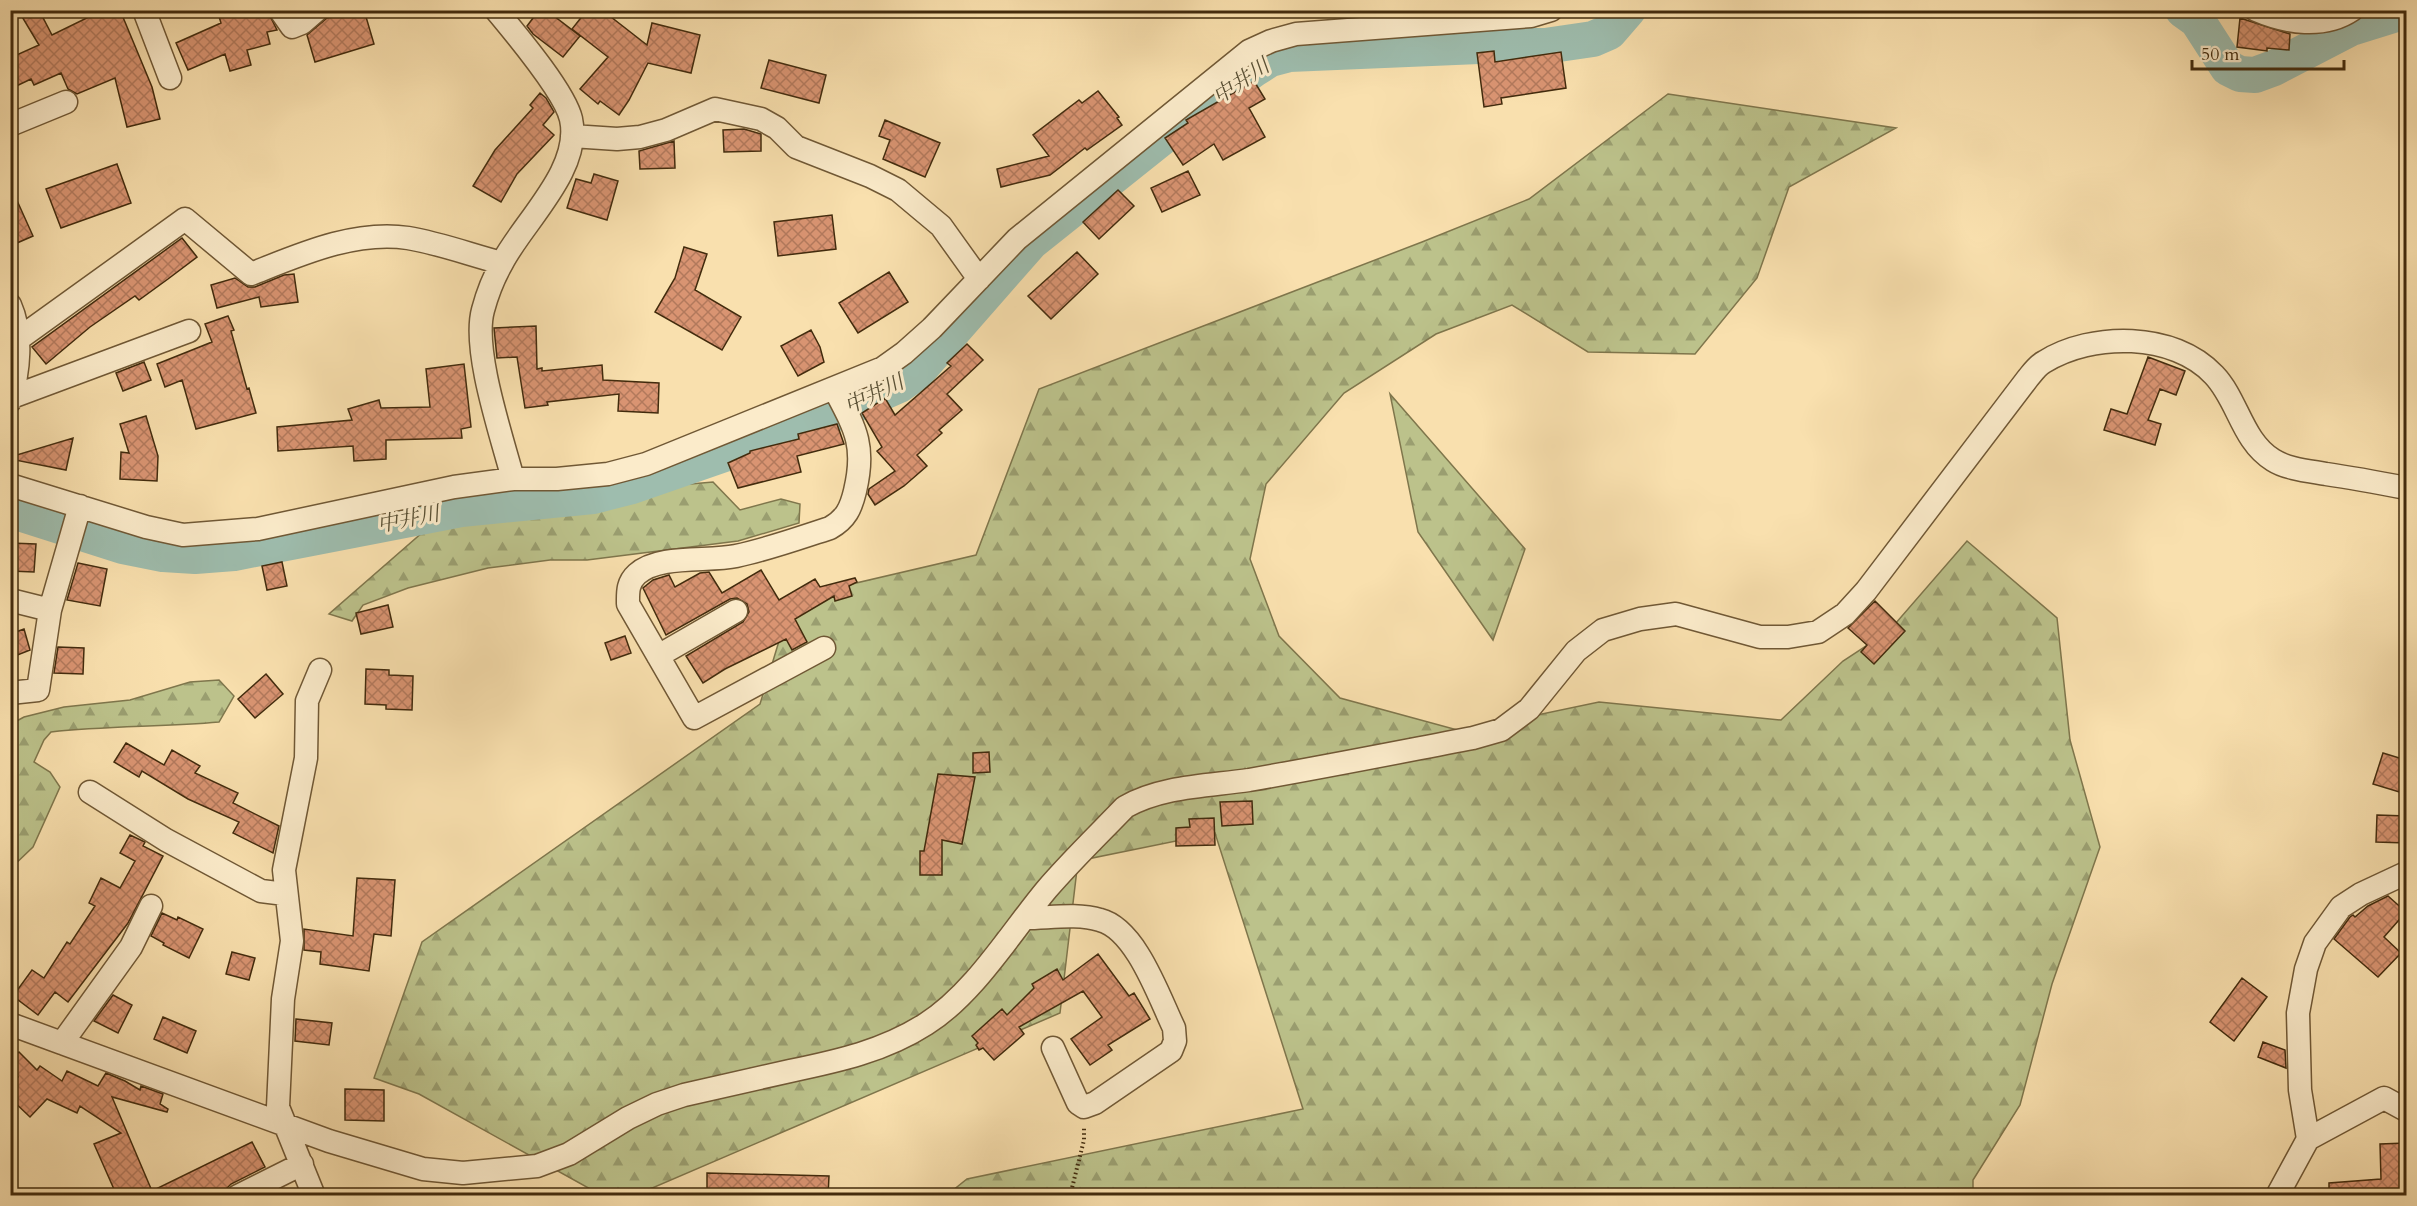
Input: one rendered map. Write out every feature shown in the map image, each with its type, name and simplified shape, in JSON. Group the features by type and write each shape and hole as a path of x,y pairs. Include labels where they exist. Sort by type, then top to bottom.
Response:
{"street":[{"path":"144,10 170,78"},
{"path":"280,10 292,27 302,23 317,10"},
{"path":"496,10 561,96 570,118 572,136 567,160 546,198 502,263 483,310 479,335 513,479"},
{"path":"10,485 78,511 183,536 258,529 427,492 513,479 557,479 608,474 646,464 837,392 883,368 932,328 1017,239 1249,51 1271,41 1296,34 1399,18 1531,16 1551,10"},
{"path":"2256,10 2269,16 2303,22 2330,21 2352,10"},
{"path":"10,125 66,102"},
{"path":"572,136 617,139 640,137 666,130 715,109 761,119 777,128 796,147 870,176 898,190 941,226 979,279"},
{"path":"15,354 186,219 250,274 335,244 376,237 407,238 502,263"},
{"path":"10,305 14,313 15,354 11,399 189,331"},
{"path":"10,1024 329,1141 423,1169 463,1173 537,1166 569,1154 628,1118 657,1104 684,1095 856,1056 885,1045 927,1024 952,1004 1047,890 1125,807 1141,799 1161,793 1473,738 1501,730 1529,709 1575,651 1603,630 1640,619 1676,614 1760,637 1788,637 1818,632 1845,614 1866,591 2042,362 2065,351 2095,343 2121,340 2177,350 2198,360 2215,376 2257,447 2274,461 2299,469 2406,488"},
{"path":"824,648 694,717 628,604 629,585 637,574 661,563 734,557 766,549 840,523 847,515 852,503 861,467 861,454 851,421 837,392"},
{"path":"10,693 38,690 50,610 78,511"},
{"path":"10,600 50,610"},
{"path":"658,656 736,611"},
{"path":"314,1196 278,1107 283,999 292,941 284,870 306,758 307,701 320,670"},
{"path":"90,792 166,840 261,891 285,894"},
{"path":"2308,1139 2300,1090 2298,1013 2306,969 2315,943 2341,907 2361,894 2406,873"},
{"path":"63,1043 131,947 151,906"},
{"path":"1026,918 1084,917 1102,920 1116,927 1134,946 1174,1028 1175,1041 1171,1051 1095,1103 1084,1107 1078,1103 1053,1048"},
{"path":"2277,1196 2308,1139 2384,1098 2406,1110"},
{"path":"238,1196 302,1164"}],"path":[{"path":"1070,1196 1084,1140 1084,1107"}],"green space":[{"path":"1668,94 1896,128 1789,187 1757,278 1695,354 1588,352 1512,305 1436,334 1344,393 1266,484 1250,559 1279,636 1340,698 1461,731 1599,702 1781,720 1843,661 1889,631 1967,541 2057,618 2070,740 2100,847 2052,984 2020,1105 1973,1180 1973,1195 947,1195 967,1179 1303,1109 1215,833 1078,861 1060,1013 636,1195 601,1195 419,1094 374,1078 422,942 760,704 792,598 976,555 1039,389 1529,199"},
{"path":"1390,394 1525,549 1493,640 1418,532"},
{"path":"713,482 740,510 781,499 800,504 799,523 738,541 587,560 550,560 488,568 408,588 363,605 352,621 329,614 431,525 581,503 638,499 679,485"},
{"path":"219,680 234,696 219,722 51,732 44,740 34,762 50,772 60,787 33,847 11,868 11,724 24,717 64,707 130,700 190,682"}],"building":[{"path":"18,10 39,10 52,35 101,11 120,10 152,87 160,119 127,127 115,78 77,94 68,89 61,73 34,85 31,79 10,89 10,58 39,45"},
{"path":"217,10 267,10 277,30 267,32 270,44 247,50 251,65 230,71 225,54 188,70 176,43 221,23"},
{"path":"353,10 364,10 374,44 315,62 307,35 327,18"},
{"path":"539,10 546,10 580,36 563,57 533,34 527,26"},
{"path":"587,10 602,10 647,45 652,23 700,35 691,73 648,63 619,115 600,101 598,104 580,89 608,57 572,29"},
{"path":"2240,18 2290,34 2289,50 2267,48 2267,51 2237,47"},
{"path":"1494,51 1495,62 1561,52 1566,88 1501,98 1502,104 1484,107 1477,53"},
{"path":"769,60 826,75 819,103 761,88"},
{"path":"1254,81 1265,99 1249,108 1265,137 1223,160 1214,144 1183,165 1165,138 1188,123 1186,120"},
{"path":"1098,91 1119,117 1117,118 1122,125 1087,150 1085,148 1050,175 1001,187 997,169 1049,156 1033,135 1079,100 1082,103"},
{"path":"540,93 546,98 554,112 543,125 554,135 517,174 501,202 473,186 495,150 533,108 530,105"},
{"path":"885,120 940,143 925,177 883,159 890,140 879,136"},
{"path":"744,129 761,134 761,151 724,152 723,130"},
{"path":"674,141 675,168 640,169 639,151"},
{"path":"117,164 131,203 61,228 46,189"},
{"path":"1188,171 1200,195 1162,212 1151,188"},
{"path":"594,174 618,181 607,220 567,208 576,179 591,183"},
{"path":"10,185 33,236 10,246"},
{"path":"1118,190 1134,206 1099,239 1083,222"},
{"path":"832,215 836,249 778,256 774,222"},
{"path":"182,238 197,257 168,279 139,300 135,296 90,327 46,364 32,347"},
{"path":"684,247 707,254 695,290 741,317 722,350 655,312 675,278"},
{"path":"1077,252 1098,274 1051,319 1028,296"},
{"path":"889,272 908,302 858,333 839,303"},
{"path":"294,274 298,302 261,307 259,297 217,308 211,285 235,278 248,287 255,287 284,275"},
{"path":"228,316 234,330 231,331 247,389 249,388 256,413 196,429 182,380 165,387 157,364 212,342 205,324"},
{"path":"536,326 537,369 542,368 542,371 602,365 603,380 659,383 658,413 618,411 619,394 547,402 548,405 525,408 517,357 497,358 494,328"},
{"path":"811,330 820,347 824,362 798,376 781,346"},
{"path":"967,344 983,360 947,394 962,410 939,430 942,433 917,455 927,466 904,486 875,505 868,494 869,489 895,471 877,451 882,447 862,413 885,398 895,415 951,366 947,363"},
{"path":"2148,357 2185,371 2176,395 2160,389 2148,420 2161,424 2155,445 2104,430 2111,409 2127,414"},
{"path":"144,362 151,380 123,391 116,373"},
{"path":"464,364 471,427 461,429 462,438 386,440 386,459 354,461 353,446 278,451 277,427 352,420 348,409 379,400 381,408 430,407 426,369"},
{"path":"146,416 158,456 157,481 120,479 121,452 129,453 120,424"},
{"path":"837,424 844,444 797,456 801,472 738,488 728,463 750,451 799,439 798,434"},
{"path":"73,438 66,470 10,459 10,457"},
{"path":"10,543 36,544 34,572 10,571"},
{"path":"282,562 287,586 267,590 262,566"},
{"path":"78,563 107,569 100,606 67,600"},
{"path":"761,570 779,600 815,579 820,587 855,578 857,582 849,586 852,596 835,601 834,596 795,619 807,642 792,650 786,639 725,669 703,683 686,656 743,622 749,612 747,604 737,598 730,599 666,635 643,588 653,580 669,575 675,587 700,573 709,572 722,593"},
{"path":"1875,601 1905,631 1874,664 1861,652 1867,645 1848,628"},
{"path":"388,605 393,627 361,634 356,613"},
{"path":"24,629 30,650 10,658 10,634"},
{"path":"625,636 631,653 611,660 605,643"},
{"path":"58,647 84,648 83,674 54,673"},
{"path":"366,669 389,670 389,675 413,676 412,710 386,709 386,705 365,704"},
{"path":"266,674 283,694 255,718 238,699"},
{"path":"126,743 164,765 172,750 200,766 195,773 238,793 233,803 279,826 273,853 233,833 239,822 188,799 142,771 139,777 114,762"},
{"path":"989,752 990,772 973,773 973,753"},
{"path":"2383,753 2406,760 2406,794 2373,784"},
{"path":"938,774 975,777 962,844 942,840 942,875 920,875 920,851 924,851"},
{"path":"1252,801 1253,824 1222,826 1220,802"},
{"path":"2377,815 2406,816 2406,843 2376,842"},
{"path":"1214,818 1215,845 1176,846 1176,828 1190,827 1189,819"},
{"path":"130,835 145,842 143,846 163,856 128,923 68,1002 55,992 38,1015 13,996 32,970 44,978 67,942 70,944 95,906 89,903 101,878 120,888 135,861 120,853"},
{"path":"357,878 395,880 391,936 374,934 369,971 320,964 321,952 304,950 304,929 353,936"},
{"path":"2388,896 2406,912 2384,937 2401,953 2378,977 2334,939 2350,917 2353,915 2355,917 2368,906"},
{"path":"162,913 177,920 178,917 203,929 189,958 151,936"},
{"path":"232,952 255,958 249,980 226,974"},
{"path":"1098,954 1129,996 1134,993 1150,1019 1108,1045 1112,1050 1090,1065 1071,1039 1102,1017 1083,991 1019,1027 1024,1034 994,1060 983,1048 979,1050 976,1045 978,1043 972,1036 1002,1009 1007,1015 1034,988 1032,984 1057,969 1063,980"},
{"path":"2242,978 2267,997 2234,1041 2210,1022"},
{"path":"113,995 132,1005 118,1033 94,1021"},
{"path":"163,1017 196,1031 187,1053 154,1039"},
{"path":"296,1019 332,1023 329,1045 295,1041"},
{"path":"2263,1042 2285,1050 2286,1068 2258,1057"},
{"path":"19,1052 37,1070 40,1066 62,1081 67,1071 98,1086 106,1073 140,1090 141,1086 163,1094 160,1104 168,1109 167,1112 112,1097 152,1191 252,1142 265,1167 231,1184 226,1189 225,1196 117,1196 94,1144 121,1133 80,1106 77,1113 47,1099 30,1117 10,1098 10,1084 18,1077 10,1069 10,1060"},
{"path":"345,1089 384,1090 384,1121 345,1120"},
{"path":"2406,1143 2406,1196 2329,1196 2329,1183 2381,1179 2380,1144"},
{"path":"707,1173 829,1176 828,1196 707,1196"}],"waterway":[{"name":"中井川","path":"10,510 123,546 163,554 195,556 234,553 461,509 593,496 632,486 811,424 899,385 916,373 1031,242 1179,124 1270,59 1289,54 1479,46 1545,46 1593,39 1609,32 1628,10"},
{"name":"中井川","path":"2183,10 2197,20 2228,68 2240,74 2255,75 2274,68 2351,28 2402,10"}]}
